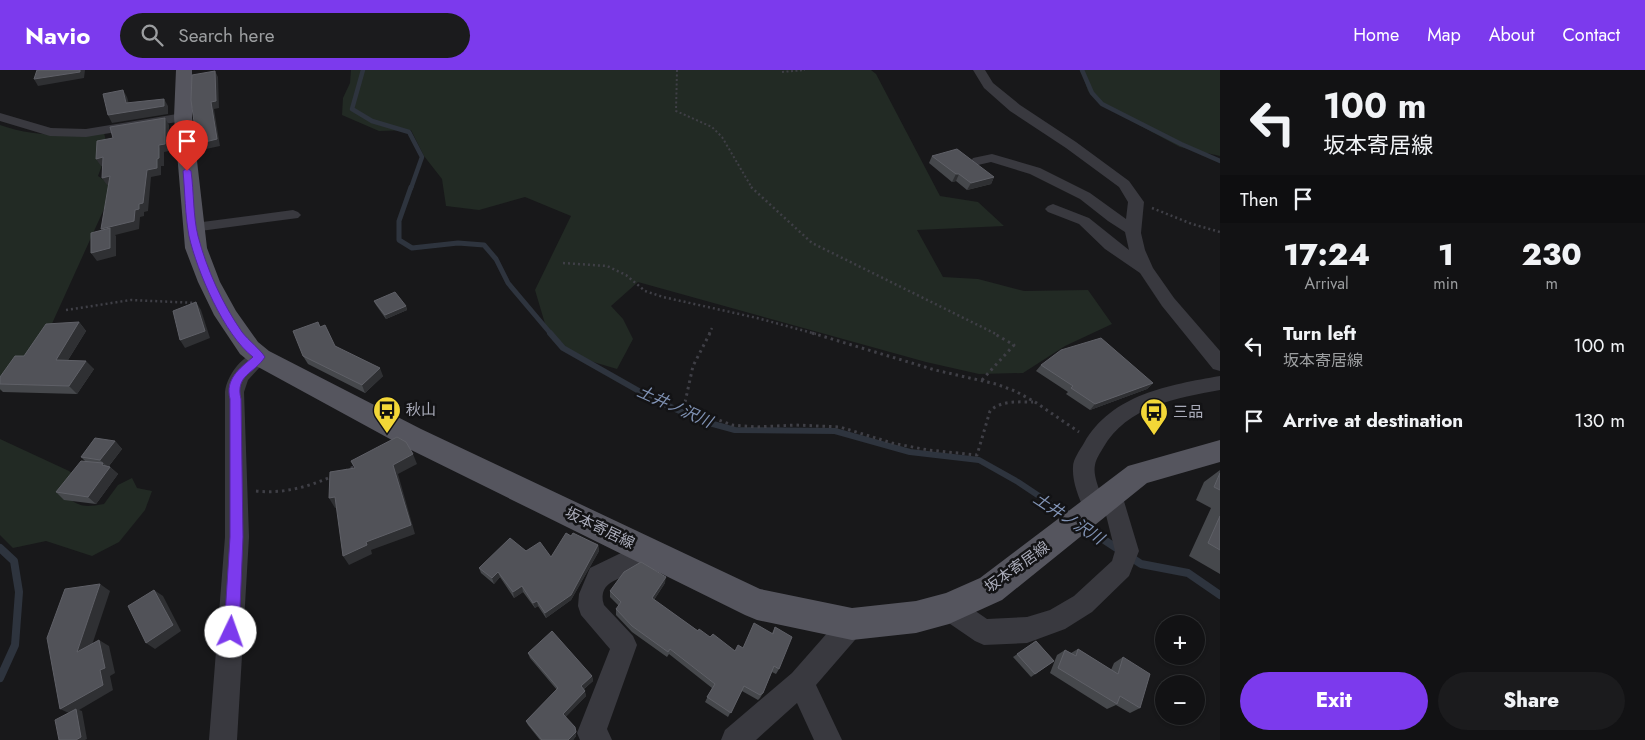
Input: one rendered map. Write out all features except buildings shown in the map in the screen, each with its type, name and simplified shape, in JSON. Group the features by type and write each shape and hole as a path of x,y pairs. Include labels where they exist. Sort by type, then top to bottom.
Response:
{"main road":[{"name":"坂本寄居線","path":"184,70 183,117 196,248 220,304 244,341 260,357 411,437 757,604 852,624 916,617 949,608 991,589 1138,474 1220,451"}],"street":[{"path":"979,70 988,85 1015,108 1071,145 1124,184 1136,202 1133,230 1136,247 1154,284 1220,364"},
{"path":"0,117 50,132 86,133 183,117"},
{"path":"978,161 992,158 1035,171 1085,196 1112,218 1133,230"},
{"path":"1053,209 1084,221 1112,245 1147,270"},
{"path":"193,227 218,222 271,219 293,215"},
{"path":"223,740 236,556 237,488 235,399 233,390 237,378 260,357"},
{"path":"949,608 984,632 1027,630 1056,620 1083,604 1121,568 1127,551 1104,502 1086,483 1084,465 1094,442 1110,421 1133,407 1171,392 1220,383"},
{"path":"598,740 591,733 624,645 595,614 590,606 591,594 599,576 629,561 640,547"},
{"path":"735,740 802,682 852,624"},
{"path":"802,682 828,740"}],"path":[{"path":"677,70 676,111 706,124 717,132 722,137 750,186 812,243 978,324 1014,345 982,380"},
{"path":"782,72 805,70"},
{"path":"1136,202 1192,224 1220,232"},
{"path":"563,263 607,266 626,275 645,291 663,298 757,318 870,349 935,370 982,380 1015,391 1094,442"},
{"path":"66,310 131,300 220,304"},
{"path":"712,328 693,366 684,407 732,426 796,425 840,427 892,443 928,450 978,455 985,428 986,414 994,405 1006,402 1034,402"},
{"path":"237,488 266,493 298,488 328,478 361,463"}],"shaded area":[{"path":"351,70 871,70 876,74 940,196 978,202 1004,226 917,230 943,277 978,279 1024,291 1088,290 1112,324 1065,346 1023,373 979,374 926,362 638,282 611,306 623,319 633,339 617,369 573,356 546,327 535,290 571,216 525,197 479,210 446,206 442,179 424,156 411,130 379,131 342,115 343,98 350,83"},
{"path":"1081,70 1220,70 1220,156 1180,147 1100,104 1088,91"},
{"path":"0,125 25,132 51,135 104,133 108,149 98,176 114,187 45,339 0,391"},
{"path":"0,439 69,471 76,477 66,496 79,505 104,504 118,485 132,478 137,488 152,491 145,510 119,542 92,556 46,541 13,548 0,535"}],"waterway":[{"name":"土井ノ沢川","path":"363,70 352,109 372,121 409,132 422,157 411,188"},
{"path":"1082,70 1092,93 1102,104 1181,144 1220,161"},
{"name":"土井ノ沢川","path":"411,187 399,221 399,240 412,248 458,243 484,245 496,259 508,283 551,334"},
{"name":"土井ノ沢川","path":"550,333 563,348 653,399 702,421 735,430 835,431 910,452 979,460 1018,482 1069,516"},
{"name":"土井ノ沢川","path":"1067,514 1071,517"},
{"name":"土井ノ沢川","path":"1083,526 1121,551"},
{"path":"0,548 14,561 19,592 15,645 0,678"},
{"name":"土井ノ沢川","path":"1129,556 1141,564 1188,573 1220,595"}],"place":[{"name":"秋山","path":"387,434"},
{"name":"三品","path":"1154,436"}],"route":[{"path":"187,171 196,248 209,282 238,334 249,348 260,357 237,378 233,390 235,399 237,537 231,632"}]}
